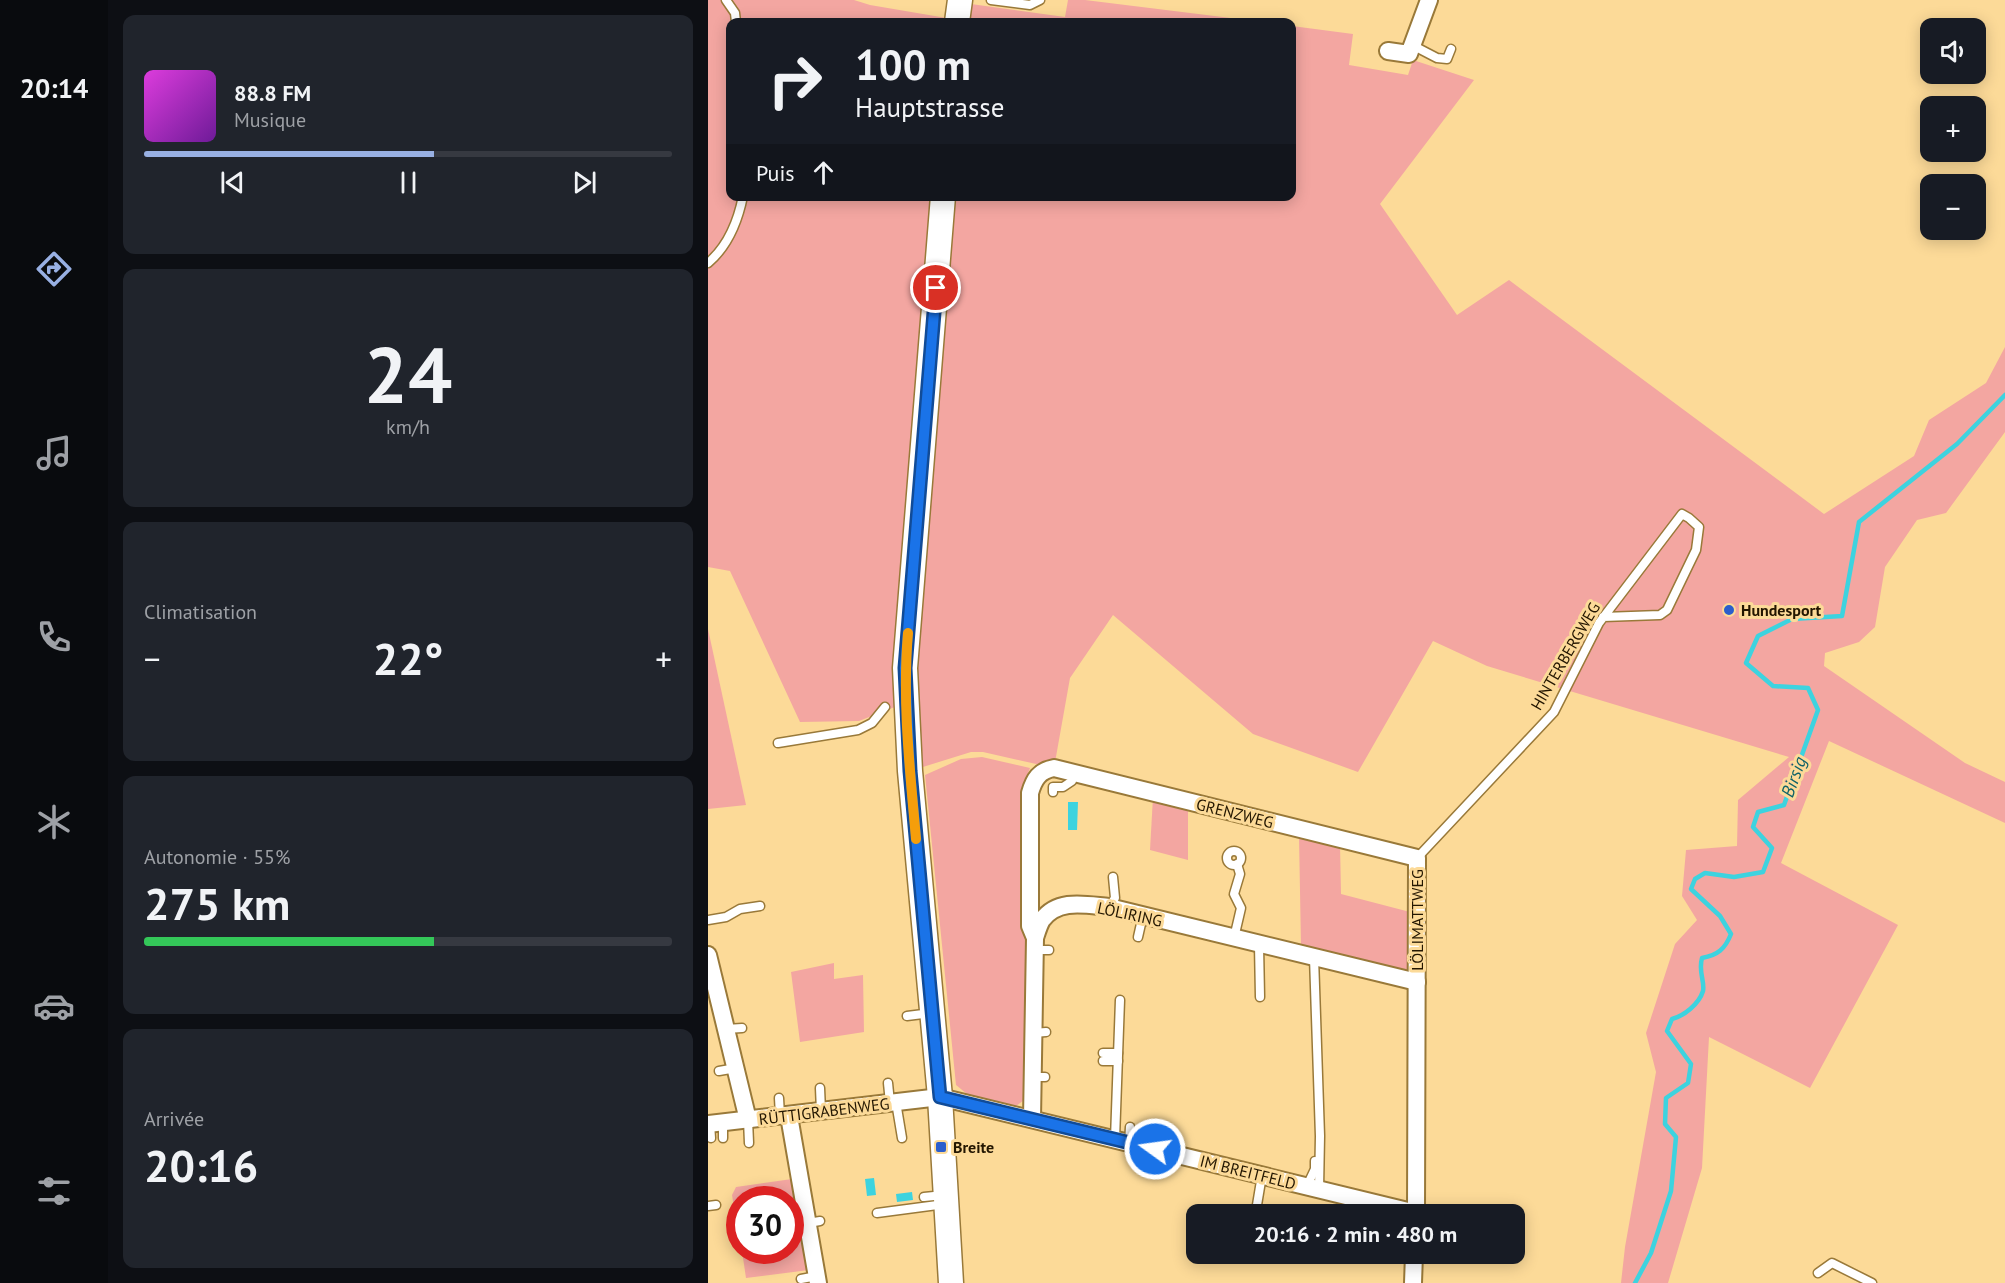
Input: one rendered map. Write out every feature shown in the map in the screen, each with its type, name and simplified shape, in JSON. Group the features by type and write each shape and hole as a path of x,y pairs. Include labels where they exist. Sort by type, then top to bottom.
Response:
{"main road":[{"path":"958,18 960,0"},
{"path":"943,201 905,668 910,771 940,1097 938,1199 951,1283"}],"street":[{"path":"1388,51 1409,54 1429,0"},
{"name":"GRENZWEG","path":"1039,946 1030,926 1030,793 1038,775 1054,768 1124,791 1417,858"},
{"name":"LÖLIMATTWEG","path":"1416,1204 1417,858"},
{"name":"LÖLIRING","path":"1039,946 1042,920 1054,909 1068,904 1109,907 1417,982"},
{"path":"1032,1119 1039,1077 1039,946"},
{"path":"708,955 718,1012 734,1028 736,1068 748,1120"},
{"name":"IM BREITFELD","path":"940,1097 1032,1119 1157,1141 1314,1192 1347,1202 1363,1204"},
{"name":"RÜTTIGRABENWEG","path":"715,1129 748,1120 940,1097"},
{"path":"785,1116 814,1222 812,1279"},
{"path":"1413,1283 1414,1264"}],"lane":[{"path":"726,0 735,13 736,18"},
{"path":"991,0 1030,5 1040,0"},
{"path":"1412,45 1437,58 1447,59 1452,49"},
{"path":"708,263 723,246 739,216 742,201"},
{"name":"HINTERBERGWEG","path":"1417,858 1554,712 1604,617 1682,514 1699,527 1696,550 1667,610 1660,615 1604,617"},
{"path":"778,743 858,729 872,723 885,707"},
{"path":"1053,792 1053,787 1064,787 1072,781 1083,778"},
{"path":"1233,939 1240,908 1234,894 1240,874 1237,864"},
{"path":"1109,907 1115,898 1113,877"},
{"path":"708,920 726,917 740,909 760,906"},
{"path":"1138,937 1143,915"},
{"path":"1259,945 1260,998"},
{"path":"1314,957 1320,1136 1314,1192"},
{"path":"1120,1000 1118,1057 1125,1136"},
{"path":"907,1016 931,1013"},
{"path":"1103,1057 1118,1057"},
{"path":"719,1071 736,1068"},
{"path":"888,1083 902,1138"},
{"path":"820,1088 821,1112"},
{"path":"779,1098 785,1116"},
{"path":"748,1120 749,1143"},
{"path":"1314,1140 1314,1192"},
{"path":"1257,1204 1262,1175"},
{"path":"877,1213 938,1199"},
{"path":"1818,1274 1832,1263 1872,1283"}],"shaded area":[{"path":"708,0 854,0 870,5 946,18 726,18 726,201 1296,201 1296,27 1353,34 1349,65 1408,75 1413,60 1474,80 1380,204 1457,315 1509,280 1824,514 1914,456 1929,420 1986,383 2005,347 2005,432 1946,513 1917,520 1885,567 1875,627 1859,642 1825,653 1824,666 1965,763 2005,782 2005,823 1829,741 1781,863 1898,925 1810,1088 1709,1037 1702,1168 1668,1283 1621,1283 1625,1247 1656,1072 1646,1033 1675,944 1697,920 1682,896 1686,850 1737,846 1738,800 1789,757 1487,666 1433,641 1358,772 1253,734 1113,615 1070,678 1054,768 983,752 971,752 910,771 905,703 859,721 800,722 730,571 708,567"},
{"path":"1068,0 1085,0 1231,18 970,18 971,4 1065,17"},
{"path":"708,629 746,805 708,809"},
{"path":"982,757 1030,768 1023,786 1027,1098 1016,1106 967,1094 956,1085 925,775 961,759"},
{"path":"1153,797 1188,806 1188,860 1150,850"},
{"path":"1299,836 1340,844 1341,894 1410,912 1409,970 1301,946"},
{"path":"834,963 834,979 863,975 864,1032 800,1042 791,972"},
{"path":"792,1179 793,1186 743,1186"},
{"path":"804,1243 809,1270 746,1278 744,1264 804,1264"}],"water":[{"path":"1068,802 1078,802 1077,830 1068,830"},
{"path":"874,1178 876,1195 867,1196 865,1179"},
{"path":"912,1192 913,1200 897,1202 896,1194"}],"waterway":[{"name":"Birsig","path":"1635,1283 1651,1253 1671,1191 1676,1137 1665,1124 1666,1098 1688,1083 1691,1064 1667,1031 1672,1019 1690,1009 1701,996 1703,991 1702,958 1720,950 1731,934 1720,916 1691,889 1695,879 1705,873 1734,877 1763,872 1772,848 1753,827 1758,812 1784,805 1818,710 1808,688 1773,686 1746,663 1758,636 1792,619 1842,616 1859,522 1957,444 2005,395"}],"slow traffic":[{"path":"908,633 905,668 906,702 916,839"}],"place":[{"name":"Hundesport","path":"1729,610"},
{"name":"Breite","path":"941,1147"}],"route":[{"path":"936,288 905,668 910,771 940,1097 1155,1149"}]}
